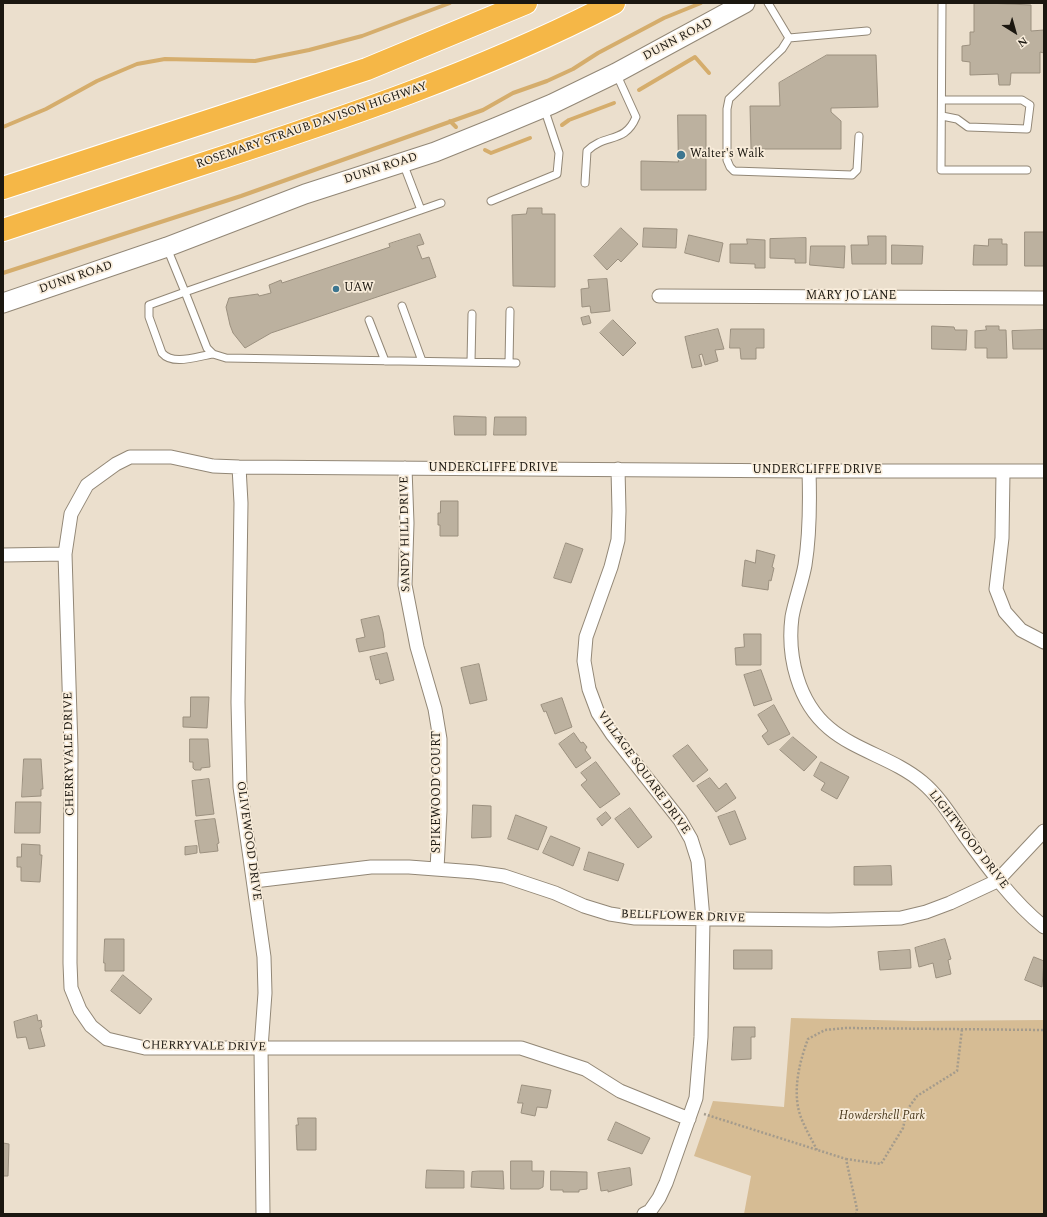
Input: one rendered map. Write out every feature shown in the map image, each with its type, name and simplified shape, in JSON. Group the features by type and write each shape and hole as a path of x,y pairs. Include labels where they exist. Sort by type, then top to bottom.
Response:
{"highway":[{"path":"3,188 367,69 526,3"},
{"name":"ROSEMARY STRAUB DAVISON HIGHWAY","path":"3,230 399,98 468,70 614,3"}],"street":[{"name":"DUNN ROAD","path":"3,303 167,247 305,194 435,152 544,107 616,73 745,3"},
{"name":"MARY JO LANE","path":"659,296 1044,298"},
{"name":"UNDERCLIFFE DRIVE","path":"65,554 71,514 87,484 116,464 130,457 171,458 213,466 239,467 1003,472 1044,471"},
{"name":"OLIVEWOOD DRIVE","path":"239,467 238,702 240,787 264,957 265,993 261,1048 263,1214"},
{"name":"SANDY HILL DRIVE","path":"405,468 407,523 405,585 417,647"},
{"name":"VILLAGE SQUARE DRIVE","path":"618,469 618,540 611,567 586,637 584,662 589,688 598,713 680,820 691,840 698,861 703,919 700,1074 696,1098 666,1183 659,1198 650,1211 644,1214"},
{"name":"LIGHTWOOD DRIVE","path":"809,471 809,532 805,564 793,616 791,641 799,686 813,709 828,727 847,740 900,768 922,782 938,799 997,881 1044,927"},
{"path":"1003,472 1002,538 996,589 1005,612 1021,630 1044,642"},
{"path":"3,555 65,554"},
{"name":"CHERRYVALE DRIVE","path":"65,554 72,756 70,963 72,988 80,1010 91,1026 107,1039 122,1044 145,1048 521,1048 585,1069 620,1091 691,1114"},
{"name":"SPIKEWOOD COURT","path":"417,647 435,709 440,739 440,811 437,869"},
{"name":"BELLFLOWER DRIVE","path":"254,881 371,867 437,869 504,876 555,893 584,906 610,914 635,918 829,920 901,918 926,912 950,903 997,881 1044,831"}],"lane":[{"path":"768,3 789,38"},
{"path":"942,3 942,170 1027,170"},
{"path":"789,38 867,31"},
{"path":"789,38 782,49 730,98 727,109 727,160 730,168 734,171 852,175 858,170 858,136"},
{"path":"585,183 587,151 593,145 622,135 632,128 636,117 616,73"},
{"path":"942,100 1022,100 1030,105 1027,129 968,127 957,119 942,116"},
{"path":"491,201 557,174 559,153 544,107"},
{"path":"402,162 421,210"},
{"path":"441,203 149,305 149,317 162,353 165,357 174,360 213,354 226,358 513,363 510,311"},
{"path":"167,247 207,348 213,354"},
{"path":"402,306 422,361"},
{"path":"471,362 472,314"},
{"path":"369,320 385,361"}],"path":[{"path":"817,1150 798,1106 798,1079 801,1058 808,1039 825,1030 846,1028 1044,1030"},
{"path":"691,1114 846,1159 881,1164 903,1128 907,1110 917,1096 957,1071 962,1029"},
{"path":"846,1159 857,1209 856,1214"}],"green space":[{"name":"Howdershell Park","path":"791,1018 914,1021 1044,1020 1044,1214 744,1214 751,1176 694,1156 713,1101 784,1107"}],"building":[{"path":"986,3 1031,5 1031,31 1044,30 1044,53 1040,52 1040,73 1011,73 1010,85 999,85 998,74 970,75 970,62 962,61 962,46 970,45 970,32 974,32 974,4"},
{"path":"827,55 876,55 878,107 831,108 831,112 841,121 841,149 751,149 750,106 780,106 779,83"},
{"path":"678,115 706,115 706,190 641,190 641,161 678,162"},
{"path":"528,208 542,208 542,214 555,214 555,287 513,286 512,215 526,214"},
{"path":"621,228 638,244 621,262 618,259 607,270 594,256"},
{"path":"644,228 677,229 676,248 643,247"},
{"path":"1025,232 1044,232 1044,266 1025,266"},
{"name":"UAW","path":"420,234 424,244 417,246 422,259 429,257 436,277 271,333 245,348 233,333 226,307 229,298 258,294 259,296 271,293 269,285 281,280 282,283 390,247 389,244"},
{"path":"689,235 723,243 719,262 685,253"},
{"path":"868,236 886,236 886,264 852,264 851,245 868,245"},
{"path":"806,238 806,263 795,263 795,259 770,258 770,239"},
{"path":"747,239 765,240 765,268 755,268 755,264 730,263 730,244 747,244"},
{"path":"989,239 1002,239 1002,244 1007,244 1007,265 973,265 974,245 988,246"},
{"path":"892,245 923,246 922,264 892,264"},
{"path":"811,246 845,246 844,268 810,265"},
{"path":"607,279 610,311 591,313 590,306 582,307 581,289 589,288 588,280"},
{"path":"589,316 591,323 583,325 581,318"},
{"path":"613,320 636,343 623,356 600,333"},
{"path":"932,326 954,327 955,330 967,330 966,350 932,349"},
{"path":"986,326 999,326 999,330 1006,330 1007,358 987,358 987,348 975,348 975,331 986,330"},
{"path":"718,329 724,349 715,350 718,361 705,365 702,354 699,355 702,366 692,368 685,337"},
{"path":"731,329 764,329 764,348 756,348 756,359 741,359 740,348 730,348"},
{"path":"1044,330 1044,349 1013,349 1012,331"},
{"path":"454,416 486,417 486,435 455,435"},
{"path":"495,417 526,417 526,435 494,435"},
{"path":"441,501 458,501 458,536 440,536 438,513 440,513"},
{"path":"566,543 583,549 571,583 554,578"},
{"path":"757,550 775,555 772,567 774,568 771,581 769,580 768,590 742,586 745,560 755,563"},
{"path":"379,616 385,647 359,652 356,639 365,637 361,620"},
{"path":"744,634 761,634 761,665 736,665 735,648 744,647"},
{"path":"387,653 394,680 380,684 379,679 376,680 370,657"},
{"path":"479,664 487,700 470,704 461,668"},
{"path":"761,670 772,700 754,706 744,675"},
{"path":"191,697 209,697 207,728 183,727 183,717 190,717"},
{"path":"562,698 572,727 555,734 546,711 544,712 541,705"},
{"path":"774,705 790,734 768,745 762,736 768,731 758,715"},
{"path":"574,733 581,743 583,742 587,747 585,750 591,758 576,768 559,744"},
{"path":"793,737 817,757 804,771 780,750"},
{"path":"190,739 208,739 210,767 201,768 201,770 195,770 193,768 193,762 190,762"},
{"path":"688,745 708,770 693,782 673,756"},
{"path":"24,759 41,759 43,789 41,789 41,796 22,797"},
{"path":"596,762 620,794 600,808 581,785 587,780 581,773"},
{"path":"821,762 849,777 837,799 821,790 825,783 814,776"},
{"path":"710,778 719,789 726,783 736,798 716,812 697,786"},
{"path":"209,779 214,814 196,816 192,781"},
{"path":"16,802 41,802 40,833 15,833"},
{"path":"473,805 491,806 491,837 472,838"},
{"path":"630,808 652,837 638,848 615,819"},
{"path":"735,811 746,839 730,845 718,817"},
{"path":"606,812 611,818 602,826 597,819"},
{"path":"516,815 547,827 538,850 508,839"},
{"path":"215,819 219,843 217,844 218,851 200,853 195,821"},
{"path":"551,836 580,848 573,866 543,853"},
{"path":"22,844 40,845 40,855 42,855 40,882 21,881 21,867 17,867 17,857 21,857"},
{"path":"197,846 197,853 185,855 185,847"},
{"path":"589,852 624,864 618,881 584,870"},
{"path":"891,866 892,885 854,885 854,867"},
{"path":"105,939 124,939 124,971 105,971"},
{"path":"945,939 951,959 948,960 951,974 936,978 933,963 919,967 915,948"},
{"path":"734,950 772,950 772,969 734,969"},
{"path":"910,950 911,968 880,970 878,952"},
{"path":"1034,957 1044,961 1042,987 1025,980"},
{"path":"123,975 152,999 140,1014 111,991"},
{"path":"37,1015 38,1021 41,1020 42,1027 40,1028 45,1046 29,1049 26,1037 17,1038 14,1022"},
{"path":"734,1027 755,1027 755,1037 751,1037 751,1059 732,1060"},
{"path":"522,1085 551,1090 547,1108 537,1107 535,1116 521,1113 523,1103 518,1103"},
{"path":"298,1118 316,1118 316,1150 297,1150 296,1125 298,1125"},
{"path":"616,1122 650,1138 642,1154 608,1140"},
{"path":"3,1143 9,1144 8,1176 3,1176"},
{"path":"511,1161 532,1161 532,1171 544,1171 543,1187 539,1189 511,1189"},
{"path":"630,1168 632,1185 608,1192 608,1190 601,1191 598,1173"},
{"path":"427,1170 464,1171 464,1188 426,1188"},
{"path":"503,1171 504,1189 471,1187 472,1172"},
{"path":"551,1171 587,1172 587,1189 579,1190 579,1192 551,1190"}],"waterway":[{"path":"3,127 46,109 97,81 137,64 165,59 255,61 309,50 362,36 450,3"},
{"path":"3,273 241,196 483,110 513,93 547,81 573,69 598,53 664,18 701,3"},
{"path":"639,90 695,57 709,73"},
{"path":"562,125 569,120 614,103"},
{"path":"450,121 456,127"},
{"path":"485,150 491,153 530,138"}],"place":[{"name":"Walter's Walk","path":"681,155"},
{"name":"UAW","path":"336,289"}]}
